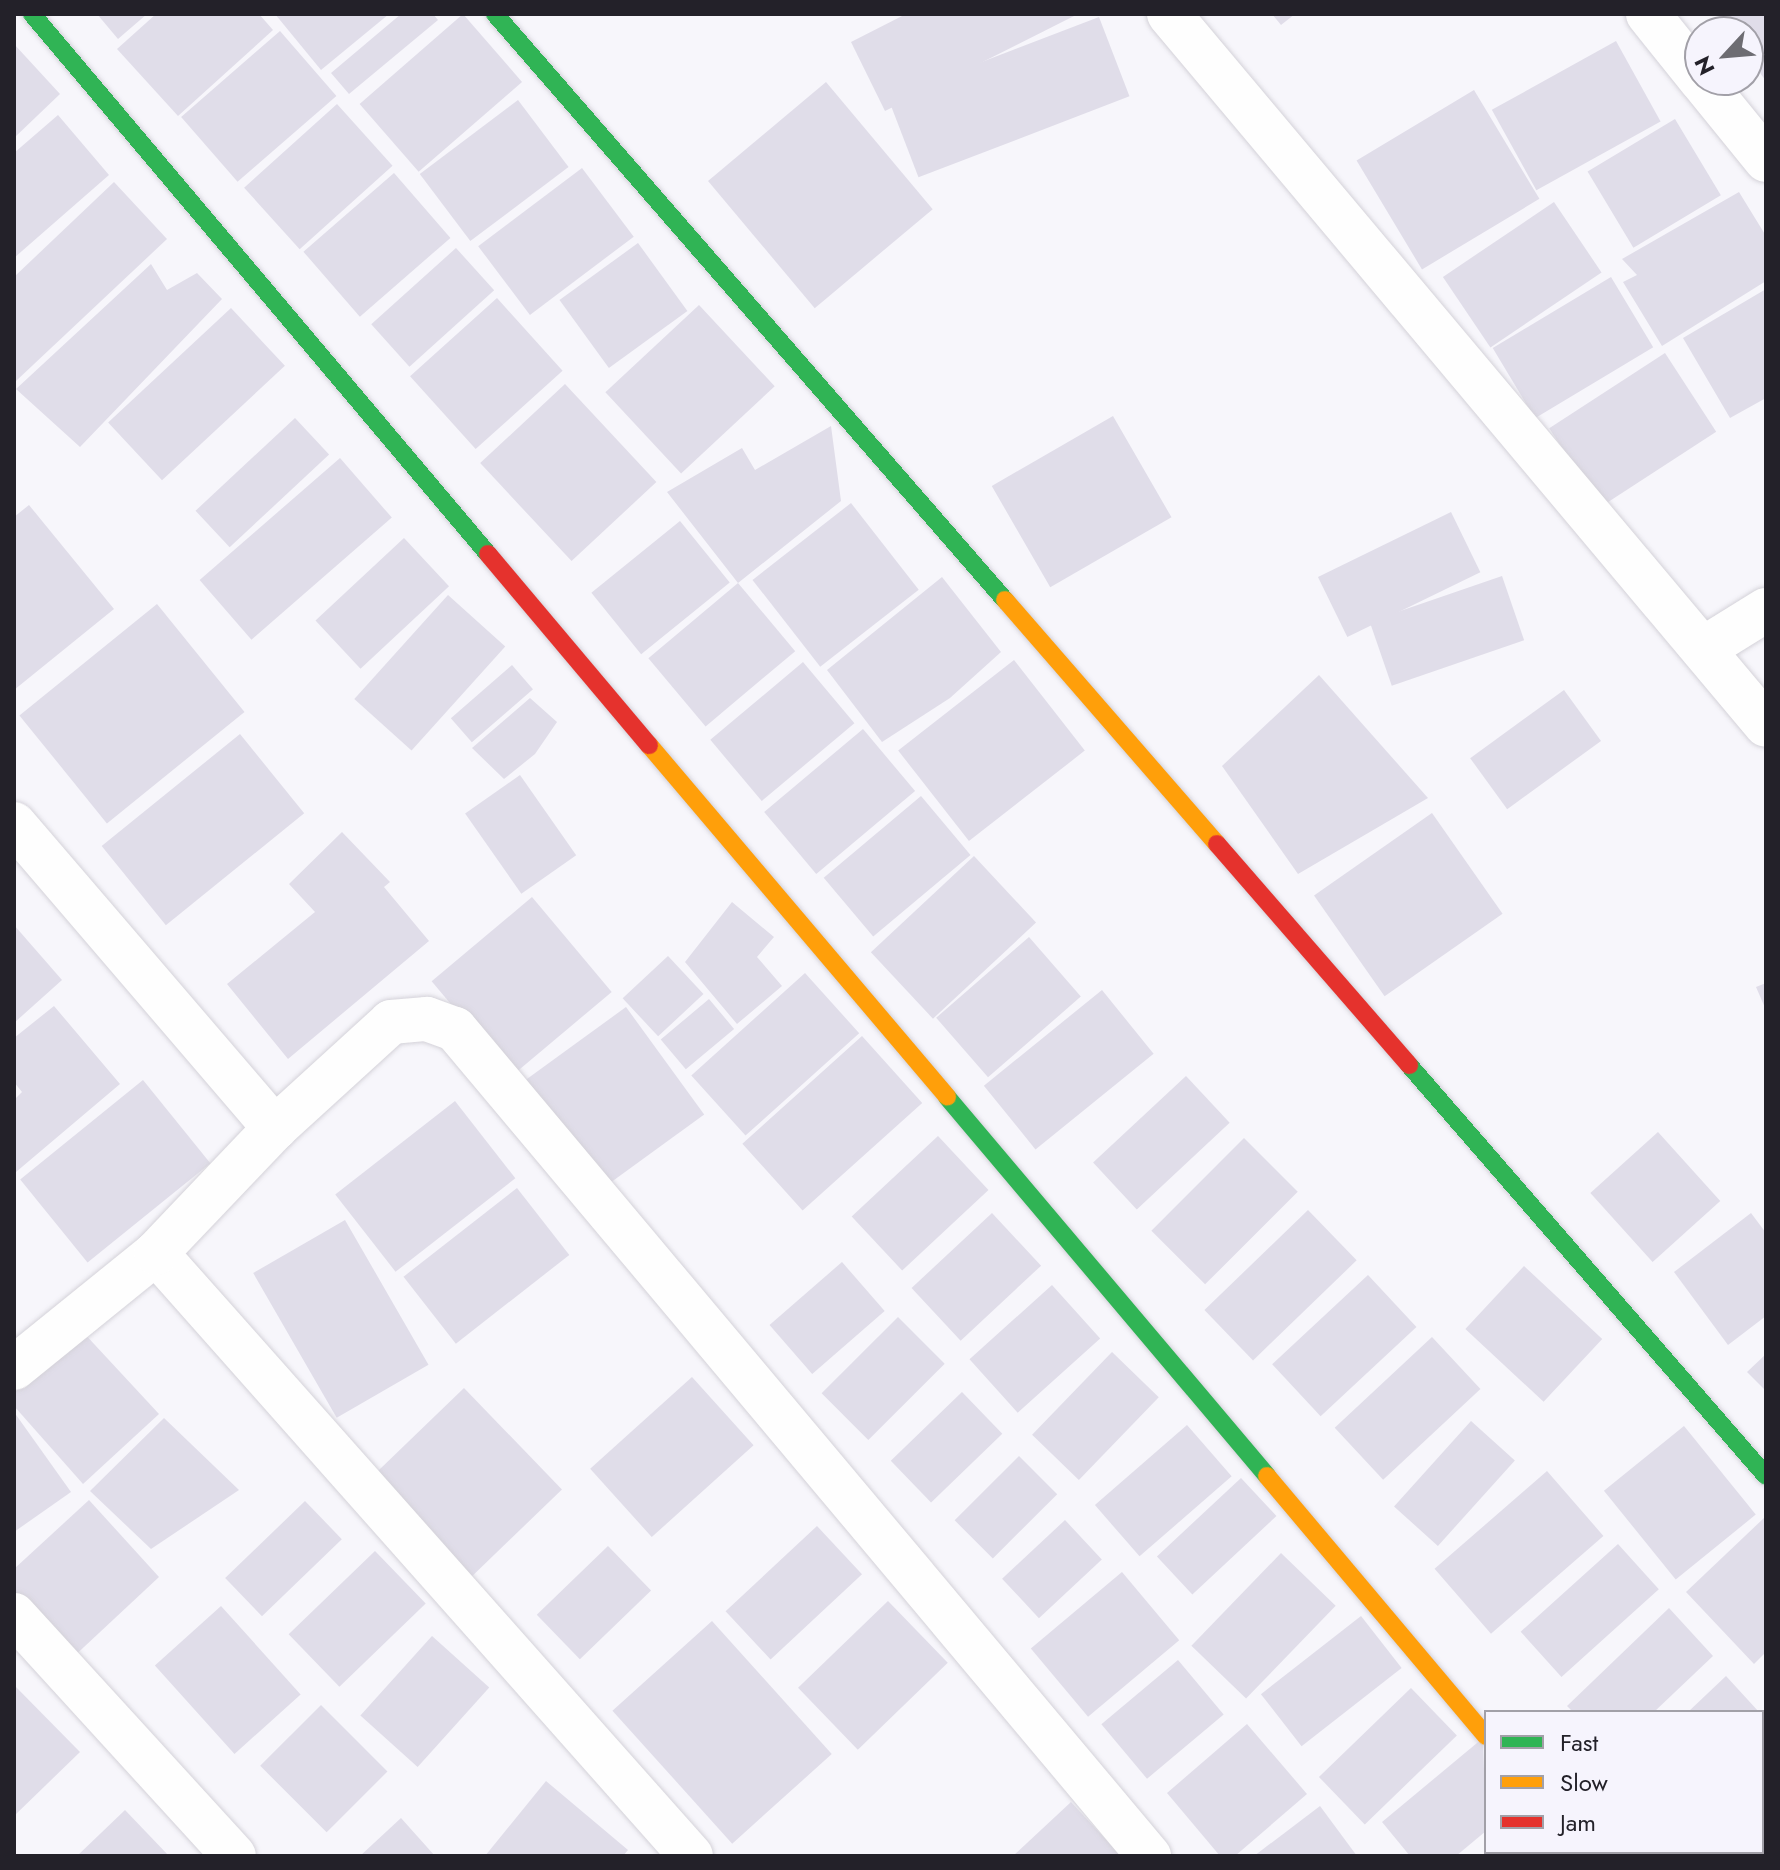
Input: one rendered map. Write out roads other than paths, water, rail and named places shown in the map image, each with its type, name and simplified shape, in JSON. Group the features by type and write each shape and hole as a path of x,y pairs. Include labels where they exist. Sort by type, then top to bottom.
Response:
{"street":[{"path":"32,14 1484,1734"},
{"path":"495,14 1766,1476"},
{"path":"1169,14 1766,725"},
{"path":"1648,14 1684,58"},
{"path":"1715,96 1766,160"},
{"path":"1703,649 1766,610"},
{"path":"14,824 275,1128"},
{"path":"14,1368 156,1253 275,1128 391,1022 427,1019 455,1029 1149,1856"},
{"path":"156,1253 691,1856"},
{"path":"14,1615 234,1856"}]}
